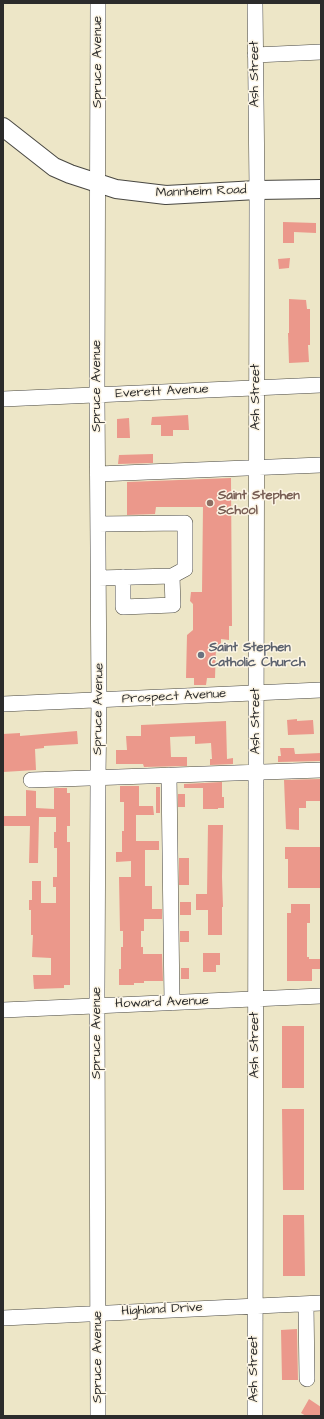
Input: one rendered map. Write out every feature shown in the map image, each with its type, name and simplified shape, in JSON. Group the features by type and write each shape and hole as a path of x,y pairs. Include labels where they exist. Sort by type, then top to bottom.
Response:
{"main road":[{"name":"Mannheim Road","path":"3,127 54,167 98,184 116,189 166,195 257,190 321,189"}],"street":[{"name":"Spruce Avenue","path":"98,3 97,395 100,700 98,778 97,1006 98,1416"},
{"name":"Ash Street","path":"255,3 257,190 255,1416"},
{"path":"255,55 321,52"},
{"name":"Everett Avenue","path":"3,399 321,385"},
{"path":"98,474 321,465"},
{"path":"98,524 185,523 185,570 172,576 99,578"},
{"path":"123,577 123,607 173,605 172,576"},
{"name":"Prospect Avenue","path":"3,704 321,690"},
{"path":"31,780 321,770"},
{"path":"169,775 172,1003"},
{"name":"Howard Avenue","path":"3,1010 321,996"},
{"path":"307,1379 314,1303"},
{"name":"Highland Drive","path":"3,1318 314,1303"}],"building":[{"path":"283,222 316,223 316,233 294,232 294,243 283,243"},
{"path":"290,258 289,268 279,269 278,259"},
{"path":"289,299 306,300 307,309 310,309 310,345 308,345 309,362 289,363"},
{"path":"188,415 189,430 173,430 173,436 161,436 161,425 151,425 152,417"},
{"path":"129,418 130,438 117,438 117,419"},
{"path":"153,454 153,463 118,464 119,455"},
{"path":"231,478 232,626 229,626 229,640 221,639 221,646 216,646 215,678 207,678 206,685 194,685 194,678 186,678 187,635 193,630 193,604 190,601 191,592 202,592 203,507 156,507 155,514 127,515 127,482"},
{"path":"297,719 297,721 313,720 314,734 288,735 287,720"},
{"path":"226,721 227,759 233,758 233,764 210,765 210,759 212,759 211,743 195,744 195,736 170,737 171,757 187,757 187,766 144,767 143,764 116,764 116,750 127,750 126,736 141,736 141,725"},
{"path":"77,731 78,744 44,746 44,748 35,749 36,770 3,772 3,734 20,733 20,736"},
{"path":"280,748 294,748 295,754 321,753 321,761 278,762 278,756 281,756"},
{"path":"321,779 321,801 306,801 306,808 299,808 299,830 286,829 284,780"},
{"path":"222,782 224,808 218,809 203,809 203,788 184,788 184,784"},
{"path":"120,786 139,786 139,806 153,806 154,815 136,815 136,841 159,841 159,850 145,850 145,886 152,886 152,909 162,909 162,919 144,919 144,931 141,931 141,947 143,947 143,954 162,954 163,981 144,981 144,983 134,983 134,985 119,985 123,931 120,931 119,877 131,877 131,861 116,862 116,852 122,852 122,831 124,831 124,802 120,802"},
{"path":"156,787 160,787 160,813 156,813"},
{"path":"54,788 67,788 67,793 70,793 70,826 67,826 67,842 70,842 70,985 64,985 64,988 34,989 33,975 51,975 51,958 32,957 33,935 31,935 31,910 29,910 29,900 32,900 32,881 41,881 41,903 56,903 56,887 53,887 53,877 57,877 57,848 54,848 56,817 39,817 38,863 29,863 30,826 3,826 3,816 26,816 26,790 36,791 36,808 54,809"},
{"path":"178,794 185,794 185,807 178,807"},
{"path":"208,825 223,825 222,935 208,935 208,910 196,910 196,894 207,894"},
{"path":"285,847 321,847 321,888 288,888 288,859 285,859"},
{"path":"179,858 189,858 189,885 179,885"},
{"path":"180,902 191,902 191,915 180,915"},
{"path":"291,904 310,904 310,923 307,923 307,957 309,957 309,959 321,959 321,969 312,969 312,981 287,981 287,913 291,913"},
{"path":"180,931 189,931 189,942 180,942"},
{"path":"203,953 220,953 220,965 216,965 216,972 203,972"},
{"path":"181,968 189,968 189,979 181,979"},
{"path":"282,1026 304,1026 304,1088 282,1088"},
{"path":"282,1109 304,1109 304,1190 283,1190"},
{"path":"283,1215 304,1215 305,1276 283,1276"},
{"path":"297,1329 298,1380 282,1380 281,1330"},
{"path":"309,1399 321,1407 321,1416 306,1416 301,1413"}],"place":[{"name":"Saint Stephen School","path":"210,503"},
{"name":"Saint Stephen Catholic Church","path":"201,655"}]}
